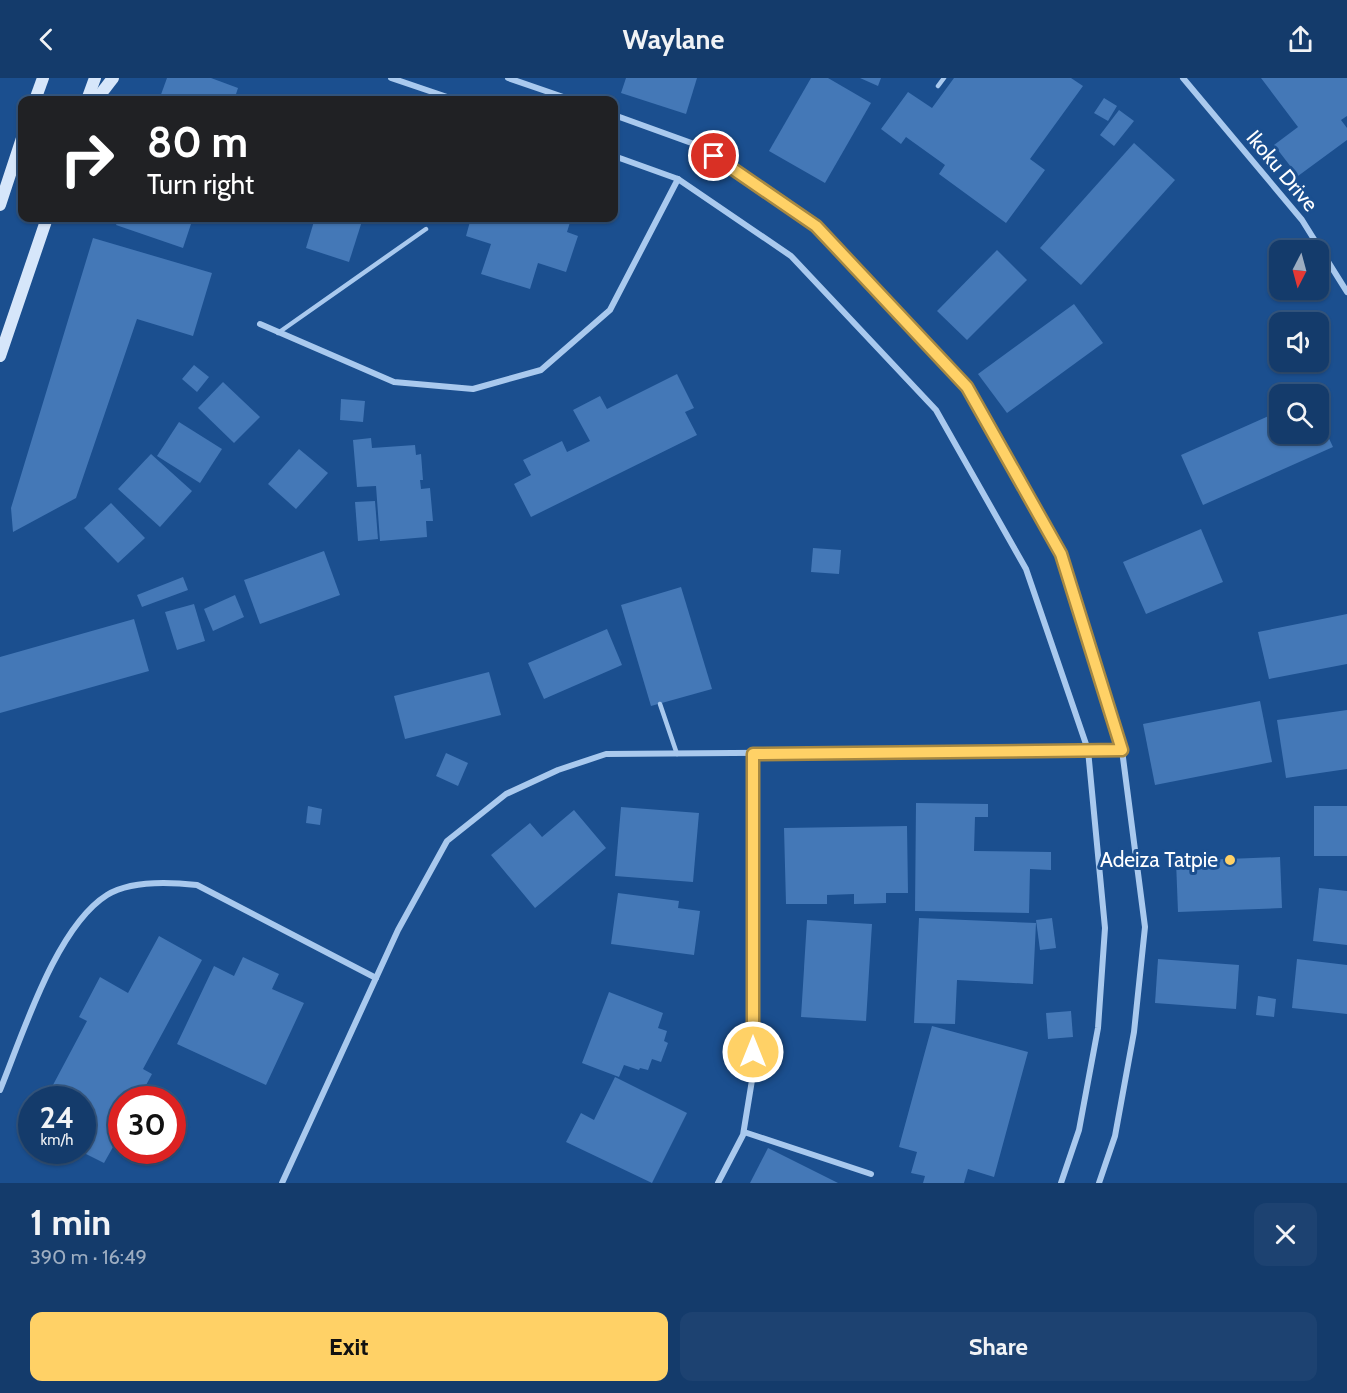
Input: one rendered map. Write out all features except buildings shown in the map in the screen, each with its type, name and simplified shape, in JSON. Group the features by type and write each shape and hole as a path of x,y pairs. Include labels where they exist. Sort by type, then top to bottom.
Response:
{"street":[{"path":"36,96 43,78"},
{"path":"88,96 95,78"},
{"path":"99,96 113,78"},
{"path":"392,78 408,81 446,96"},
{"path":"508,78 560,96"},
{"name":"Ikoku Drive","path":"1183,78 1302,220 1347,292"},
{"path":"618,116 697,145 816,226 967,387 1061,554 1122,750 1145,927 1134,1032 1118,1124 1099,1183"},
{"path":"0,205 18,150"},
{"path":"618,157 678,179 790,255 936,410 1026,569 1088,750 1106,928 1098,1028 1080,1130 1061,1183"},
{"path":"260,324 394,382 473,389 541,370 610,310 678,179"},
{"path":"0,356 46,222"},
{"path":"282,1183 398,930 447,842 506,794 558,770 606,754 1122,750"},
{"path":"718,1183 744,1132 753,1074 753,754"},
{"path":"0,1090 54,958 82,916 108,894 136,885 168,882 197,885 376,978"},
{"path":"744,1132 871,1174"}],"lane":[{"path":"938,86 944,78"},
{"path":"278,333 426,229"},
{"path":"660,704 677,754"}],"place":[{"name":"Adeiza Tatpie","path":"1230,860"}],"route":[{"path":"714,156 816,226 967,387 1061,554 1122,750 753,754 753,1052"}]}
